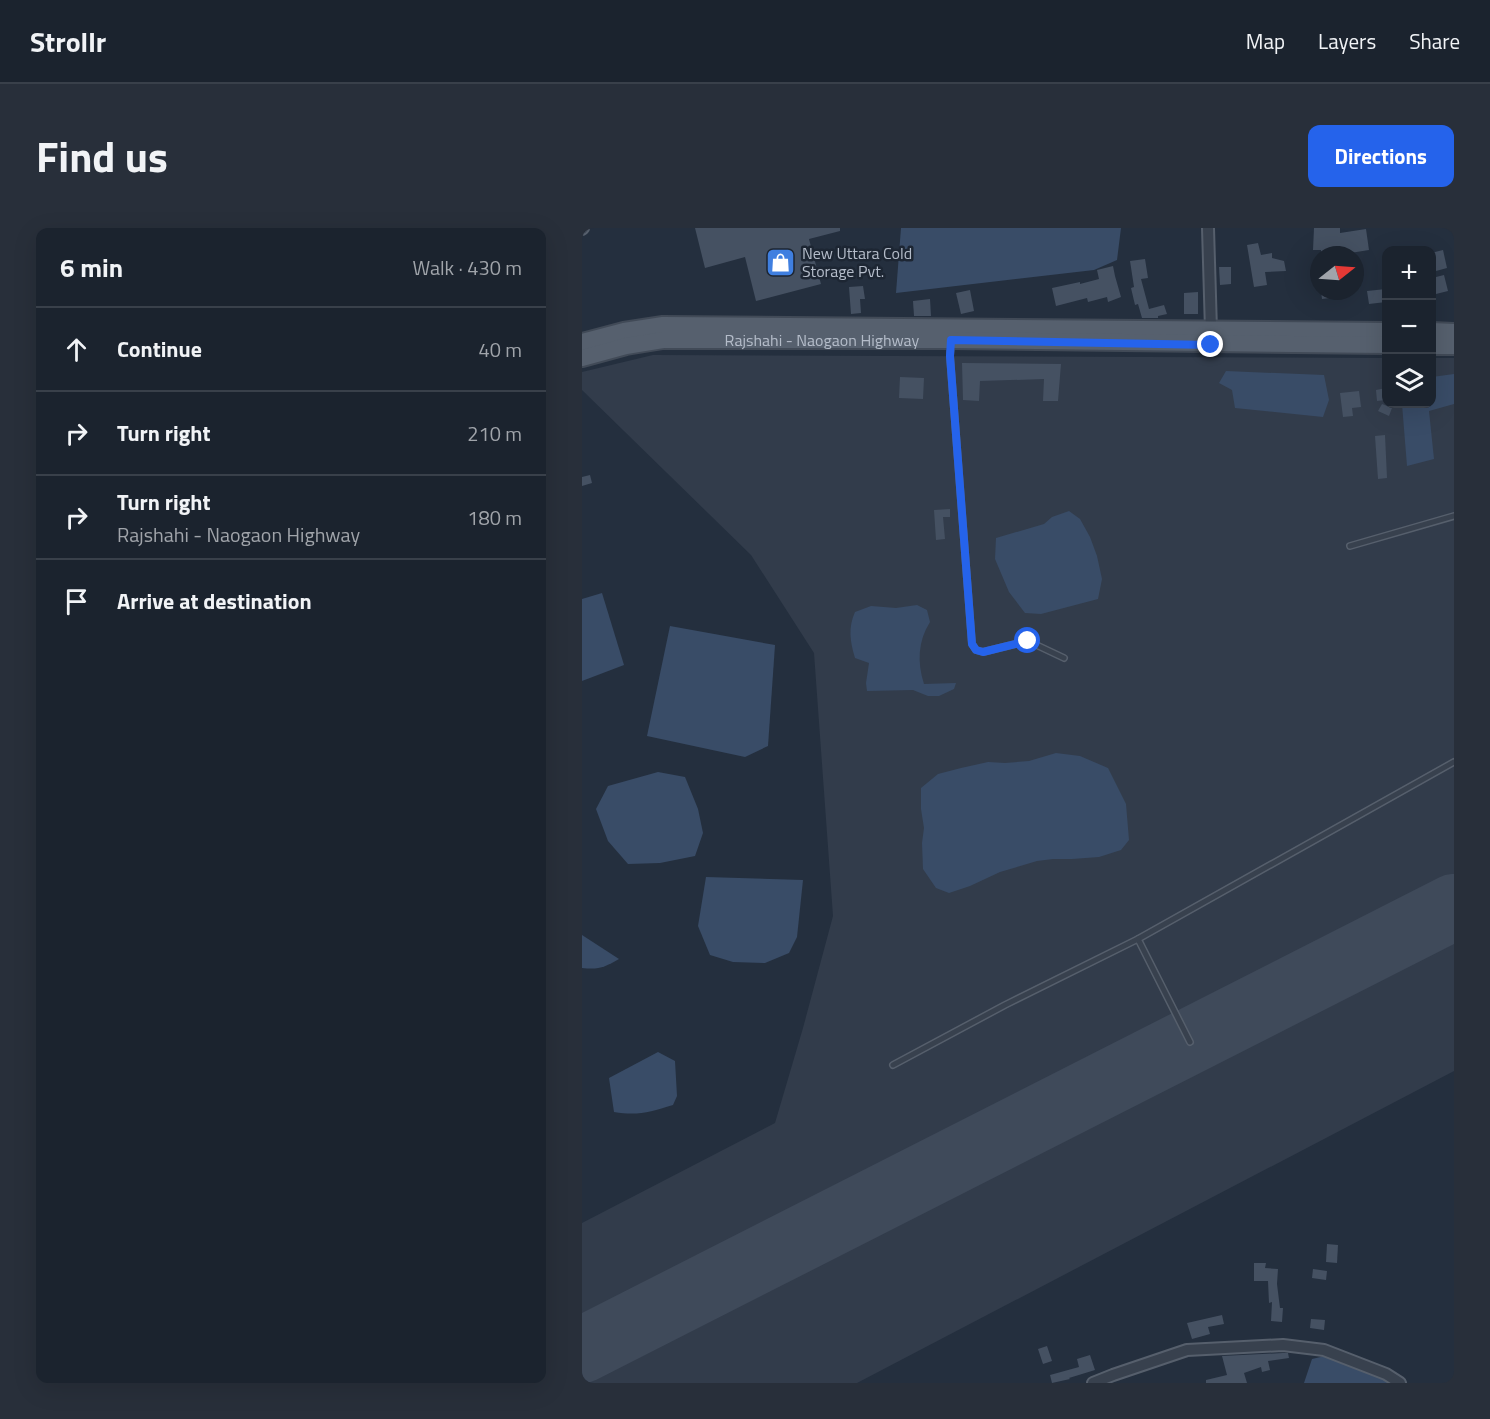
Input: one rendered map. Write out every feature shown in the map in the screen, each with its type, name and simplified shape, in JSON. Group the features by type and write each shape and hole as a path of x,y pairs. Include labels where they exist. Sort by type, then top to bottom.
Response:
{"main road":[{"name":"Rajshahi - Naogaon Highway","path":"582,342 624,331 663,325 1035,326 1382,331"},
{"path":"1436,331 1454,332"},
{"name":"Rajshahi - Naogaon Highway","path":"582,358 626,346 663,340 951,340 1211,345 1382,345"},
{"path":"1436,346 1454,346"}],"street":[{"path":"1208,228 1211,330"},
{"path":"1093,1383 1187,1350 1283,1345 1324,1350 1386,1374 1400,1383"}],"lane":[{"path":"951,340 950,356 972,644 976,650 983,652 1028,641 1064,658"},
{"path":"1350,546 1454,516"},
{"path":"893,1065 1005,1005 1138,939 1454,762"},
{"path":"1138,939 1190,1042"}],"shaded area":[{"path":"653,355 1382,358 1382,408 1436,408 1436,358 1454,358 1454,1071 857,1383 582,1383 582,1223 775,1123 833,916 814,653 751,555 582,390 582,372"}],"water":[{"path":"901,228 1121,228 1117,260 1094,270 896,293"},
{"path":"1226,371 1324,375 1329,400 1323,417 1235,408 1232,390 1219,383"},
{"path":"1454,374 1454,404 1429,411 1434,459 1407,466 1402,408 1436,408 1436,376"},
{"path":"1069,511 1080,519 1097,556 1102,579 1098,599 1041,614 1025,613 1009,592 995,559 996,538 1044,524 1052,517"},
{"path":"602,593 624,665 582,681 582,599"},
{"path":"917,605 927,610 930,622 923,637 920,652 920,668 924,684 956,683 954,689 939,696 928,696 913,690 867,691 869,663 855,658 851,640 851,624 855,612 871,606 896,608"},
{"path":"670,626 775,645 768,746 745,757 647,736"},
{"path":"1056,753 1080,756 1108,768 1126,804 1129,840 1121,850 1099,857 1037,861 1000,872 949,893 936,888 923,869 924,828 921,788 938,774 961,768 988,762 1029,761"},
{"path":"658,772 685,777 698,809 703,833 695,856 660,863 628,864 608,841 596,809 608,786"},
{"path":"706,877 803,880 797,937 789,953 765,963 733,962 710,955 698,926"},
{"path":"582,935 619,959 602,967 582,968"},
{"path":"658,1052 675,1061 677,1096 673,1105 644,1113 614,1112 609,1078"},
{"path":"1329,1355 1391,1383 1304,1383 1312,1359"}],"building":[{"name":"New Uttara Cold Storage Pvt.","path":"695,228 840,228 840,231 809,239 821,284 756,301 745,257 705,268"},
{"path":"1314,228 1340,228 1340,233 1366,229 1369,250 1364,251 1364,246 1313,246"},
{"path":"1258,243 1261,255 1272,253 1272,258 1284,261 1286,271 1265,272 1267,285 1254,287 1247,245"},
{"path":"1443,250 1447,268 1436,271 1436,252"},
{"path":"1145,259 1148,278 1141,279 1149,309 1164,305 1167,314 1158,316 1158,318 1142,318 1138,304 1135,305 1131,288 1134,287 1130,261"},
{"path":"1113,266 1121,297 1108,302 1107,297 1088,302 1087,298 1056,306 1052,288 1099,279 1097,270"},
{"path":"1219,267 1231,267 1231,284 1220,285"},
{"path":"1444,275 1448,291 1436,294 1436,277"},
{"path":"863,286 865,299 860,299 861,313 851,314 849,287"},
{"path":"1382,289 1382,302 1369,304 1367,291"},
{"path":"970,290 974,311 961,314 956,293"},
{"path":"1198,292 1198,314 1184,314 1184,293"},
{"path":"930,299 931,316 914,316 913,301"},
{"path":"962,363 1061,364 1058,401 1043,401 1044,379 980,381 979,401 963,400"},
{"path":"900,377 924,378 923,399 899,398"},
{"path":"1382,389 1382,400 1377,401 1376,390"},
{"path":"1359,391 1361,407 1352,408 1353,416 1343,417 1340,393"},
{"path":"1382,404 1382,408 1392,408 1389,416 1378,411"},
{"path":"1385,435 1387,478 1378,479 1375,436"},
{"path":"590,475 592,483 582,486 582,477"},
{"path":"950,509 950,517 943,517 945,539 936,540 934,510"},
{"path":"1327,1244 1338,1245 1337,1263 1326,1262"},
{"path":"1254,1263 1266,1263 1265,1268 1278,1269 1277,1284 1280,1308 1283,1308 1282,1322 1271,1321 1272,1302 1269,1303 1268,1281 1254,1281"},
{"path":"1313,1269 1327,1271 1326,1280 1312,1278"},
{"path":"1222,1315 1224,1324 1208,1327 1210,1334 1192,1339 1187,1323"},
{"path":"1311,1319 1325,1320 1324,1330 1310,1328"},
{"path":"1047,1346 1052,1361 1043,1364 1038,1349"},
{"path":"1288,1353 1289,1358 1268,1361 1270,1370 1262,1372 1261,1367 1244,1373 1247,1383 1206,1383 1206,1380 1227,1375 1222,1356"},
{"path":"1090,1355 1095,1370 1052,1383 1050,1375 1079,1367 1077,1359"}],"runway":[{"path":"582,1350 1454,907"}],"place":[{"name":"New Uttara Cold Storage Pvt.","path":"781,262"}],"route":[{"path":"1028,641 983,652 976,650 972,644 950,356 951,340 1211,345"}]}
